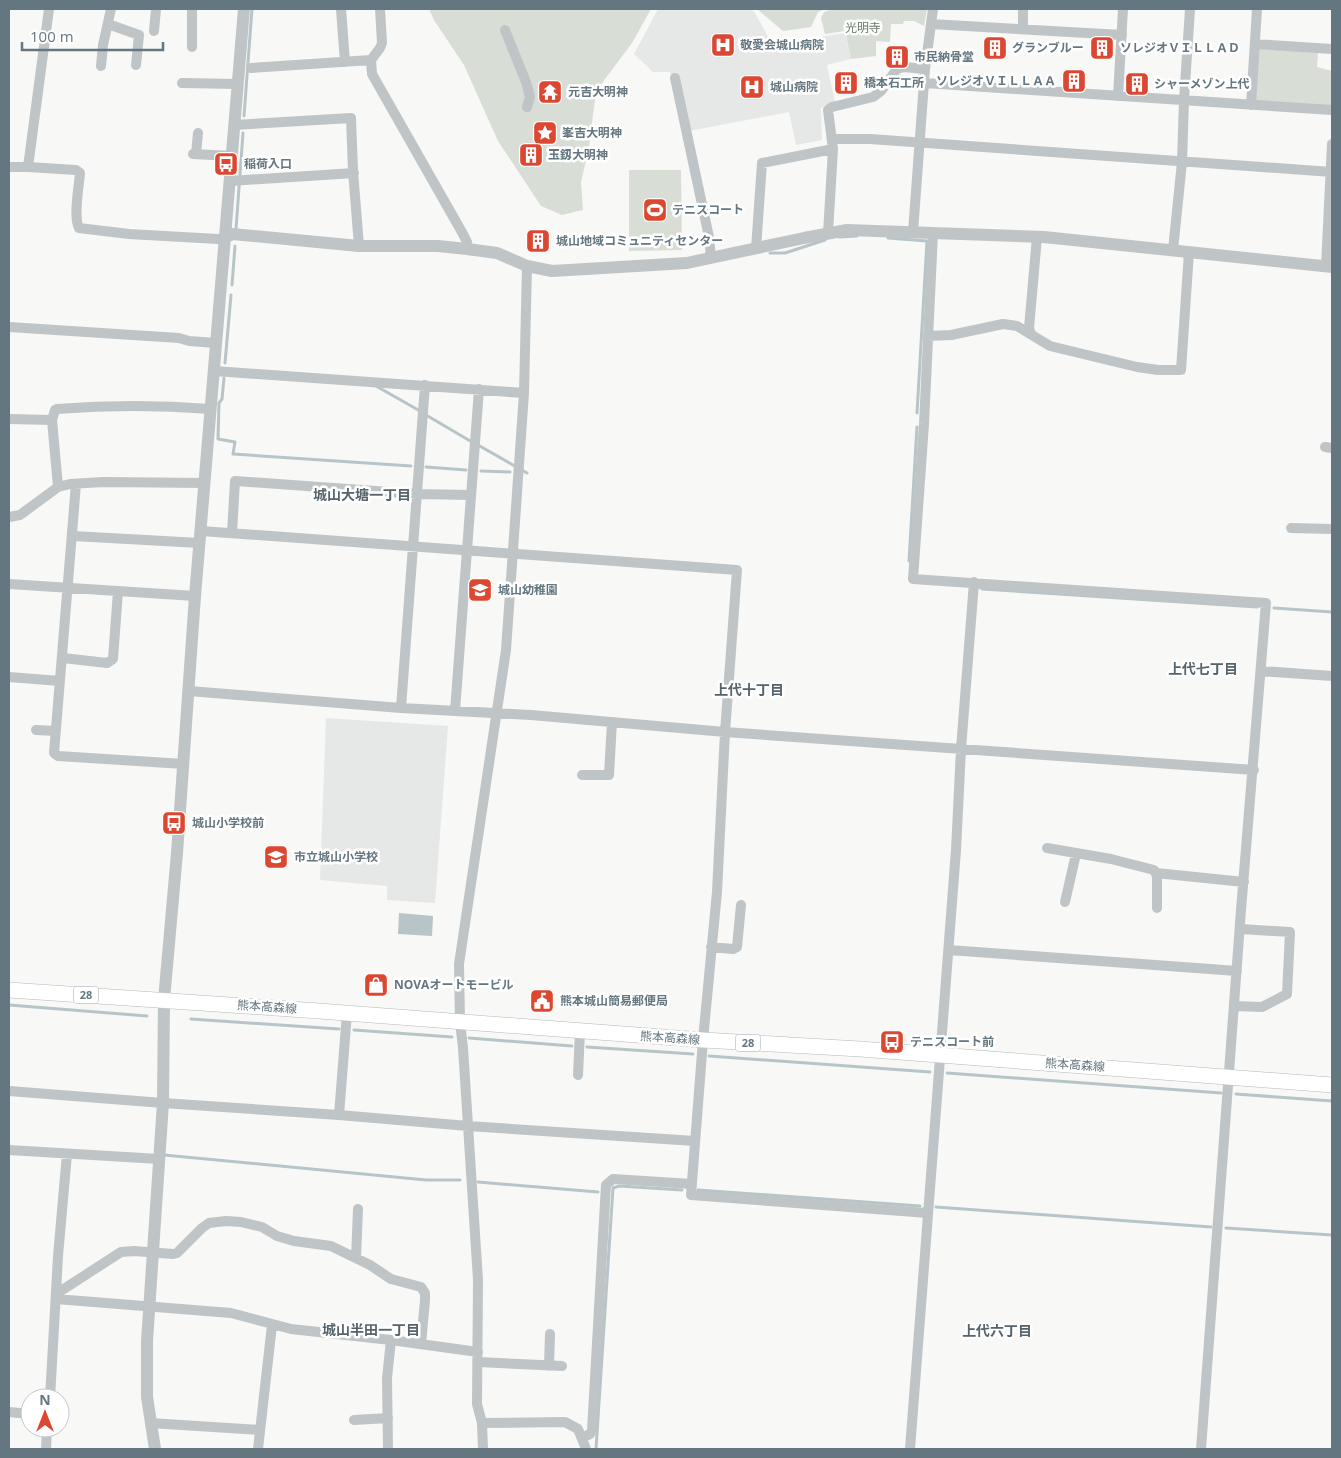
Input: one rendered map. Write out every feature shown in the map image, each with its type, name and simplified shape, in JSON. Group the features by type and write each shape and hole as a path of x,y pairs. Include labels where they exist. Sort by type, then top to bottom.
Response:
{"main road":[{"name":"熊本高森線","path":"9,990 703,1040 940,1055 1332,1085"}],"street":[{"path":"28,167 49,9"},
{"path":"101,66 103,45 111,9"},
{"path":"154,31 156,9"},
{"path":"192,9 192,48"},
{"path":"155,1449 147,1397 148,1341 163,1104 164,1000 225,238 236,180 232,156 237,84 245,68 244,9"},
{"path":"341,9 344,62"},
{"path":"380,9 382,43 371,60 372,74 463,234 467,242 467,248"},
{"path":"913,232 926,69 933,9"},
{"path":"1022,29 1023,9"},
{"path":"1118,96 1123,9"},
{"path":"1173,250 1182,162 1190,9"},
{"path":"1251,105 1257,9"},
{"path":"108,24 139,35 136,65"},
{"path":"931,24 1122,35"},
{"path":"505,30 526,82 530,97 527,107"},
{"path":"1255,44 1332,49"},
{"path":"245,68 371,60"},
{"path":"828,233 833,144 828,110 832,107 873,97 882,91 897,69 904,67 926,69"},
{"path":"676,78 712,258"},
{"path":"182,82 237,84"},
{"path":"925,83 1332,110"},
{"path":"234,125 351,118 359,246"},
{"path":"198,132 194,154 232,156"},
{"path":"756,249 762,164 833,144 870,139 1331,172"},
{"path":"9,167 76,170 80,173 77,214 77,225 79,228 142,235 218,239 232,234 359,246 467,248 497,253 527,266 552,270 687,263 847,230 1037,237 1329,267 1332,144"},
{"path":"236,180 354,173"},
{"path":"933,233 924,424 913,579 1266,603 1201,1449"},
{"path":"1031,334 1029,328 1037,237"},
{"path":"928,336 951,335 1003,324 1017,326 1050,346 1137,367 1158,370 1182,370 1189,252"},
{"path":"482,1449 482,1423 477,1408 478,1280 460,1022 459,964 474,877 506,650 524,392 527,266"},
{"path":"9,326 180,338 189,341 216,343"},
{"path":"214,371 524,392"},
{"path":"401,708 425,385"},
{"path":"455,711 479,389"},
{"path":"58,487 52,420 55,410 62,408 172,406 210,409"},
{"path":"9,419 52,420"},
{"path":"232,533 235,481 417,494 471,495"},
{"path":"9,517 20,515 58,487 76,484 205,483"},
{"path":"76,484 69,588 54,753 58,756 184,764"},
{"path":"1291,528 1332,529"},
{"path":"73,536 200,537 232,533 737,570 716,892 691,1195 928,1213"},
{"path":"910,1449 974,582"},
{"path":"9,584 195,596"},
{"path":"63,658 107,663 113,659 118,591"},
{"path":"1261,671 1332,676"},
{"path":"9,677 60,681"},
{"path":"189,691 1254,770"},
{"path":"582,775 609,775 612,722"},
{"path":"36,730 56,731"},
{"path":"1047,848 1111,860 1154,870 1156,873 1244,882"},
{"path":"1065,902 1076,854"},
{"path":"1156,873 1157,908"},
{"path":"711,947 733,949 737,947 741,905"},
{"path":"1235,1006 1262,1007 1287,994 1290,932 1241,929"},
{"path":"948,950 1237,971"},
{"path":"339,1115 348,1013"},
{"path":"578,1075 580,1031"},
{"path":"9,1091 163,1104 695,1141"},
{"path":"9,1150 159,1159"},
{"path":"51,1388 67,1154"},
{"path":"582,1438 592,1431 606,1185 613,1179 692,1184"},
{"path":"356,1258 358,1209"},
{"path":"56,1297 121,1252 174,1254 205,1226 215,1222 226,1221 258,1225 282,1238 331,1246 380,1271 391,1279 418,1285 423,1289 425,1300 421,1344"},
{"path":"56,1297 150,1308 231,1312 291,1329 421,1344 478,1357 562,1366"},
{"path":"258,1449 272,1325"},
{"path":"549,1366 550,1334"},
{"path":"388,1449 387,1378 391,1340"},
{"path":"354,1420 388,1418"},
{"path":"482,1423 565,1422 576,1427 586,1449"},
{"path":"150,1423 260,1430"}],"shaded area":[{"name":"城山病院","path":"658,9 751,9 770,40 781,43 845,33 851,59 827,65 835,102 821,108 822,140 796,145 789,112 684,132 670,72 653,72 634,54"},
{"path":"326,718 448,726 435,903 387,900 387,886 320,880"},
{"path":"399,913 433,916 432,936 398,934"}],"green space":[{"path":"429,9 651,9 632,43 596,91 589,147 581,182 583,210 562,215 541,206 498,141 464,65 434,20"},
{"path":"757,9 825,9 818,12 811,27 783,31"},
{"name":"光明寺","path":"833,9 927,9 924,26 914,21 904,21 903,24 891,24 890,42 876,41 876,56 851,59 845,31 825,34 821,18 824,12"},
{"path":"1258,49 1318,52 1317,67 1332,71 1332,107 1259,102 1255,99"},
{"name":"テニスコート","path":"629,170 681,170 682,250 629,251"}],"waterway":[{"path":"244,116 252,9"},
{"path":"236,229 243,133"},
{"path":"839,237 857,236"},
{"path":"888,238 927,241 917,413"},
{"path":"770,253 785,253 825,240"},
{"path":"232,285 235,246"},
{"path":"225,363 231,295"},
{"path":"224,378 222,399 219,403 218,439 235,442 233,454 411,466"},
{"path":"376,386 420,411"},
{"path":"426,415 472,442"},
{"path":"909,561 917,427"},
{"path":"478,445 527,473"},
{"path":"426,467 466,470"},
{"path":"481,471 510,472"},
{"path":"982,589 1257,607"},
{"path":"1274,608 1332,612"},
{"path":"9,1005 147,1016"},
{"path":"191,1019 339,1029"},
{"path":"354,1030 452,1037"},
{"path":"469,1038 572,1046"},
{"path":"587,1047 693,1054"},
{"path":"709,1056 930,1072"},
{"path":"947,1073 1221,1093"},
{"path":"1236,1094 1332,1101"},
{"path":"164,1155 426,1180 460,1180"},
{"path":"478,1182 598,1192"},
{"path":"596,1449 613,1188 619,1186 682,1190"},
{"path":"698,1190 920,1206"},
{"path":"936,1207 1211,1227"},
{"path":"1226,1228 1332,1235"}],"place":[{"name":"敬愛会城山病院","path":"723,45"},
{"name":"グランブルー","path":"995,48"},
{"name":"ソレジオＶＩＬＬＡＤ","path":"1102,48"},
{"name":"市民納骨堂","path":"897,57"},
{"name":"ソレジオＶＩＬＬＡＡ","path":"1074,81"},
{"name":"橋本石工所","path":"846,83"},
{"name":"シャーメゾン上代","path":"1137,84"},
{"name":"城山病院","path":"752,87"},
{"name":"元吉大明神","path":"550,92"},
{"name":"峯吉大明神","path":"545,133"},
{"name":"玉釼大明神","path":"531,155"},
{"name":"稲荷入口","path":"226,164"},
{"name":"テニスコート","path":"655,210"},
{"name":"城山地域コミュニティセンター","path":"538,241"},
{"name":"城山幼稚園","path":"480,590"},
{"name":"城山小学校前","path":"174,823"},
{"name":"市立城山小学校","path":"276,857"},
{"name":"NOVAオートモービル","path":"376,985"},
{"name":"熊本城山簡易郵便局","path":"542,1001"},
{"name":"テニスコート前","path":"892,1042"}],"district":[{"name":"城山大塘一丁目","path":"362,495"},
{"name":"上代七丁目","path":"1203,669"},
{"name":"上代十丁目","path":"749,690"},
{"name":"城山半田一丁目","path":"371,1330"},
{"name":"上代六丁目","path":"997,1331"}]}
